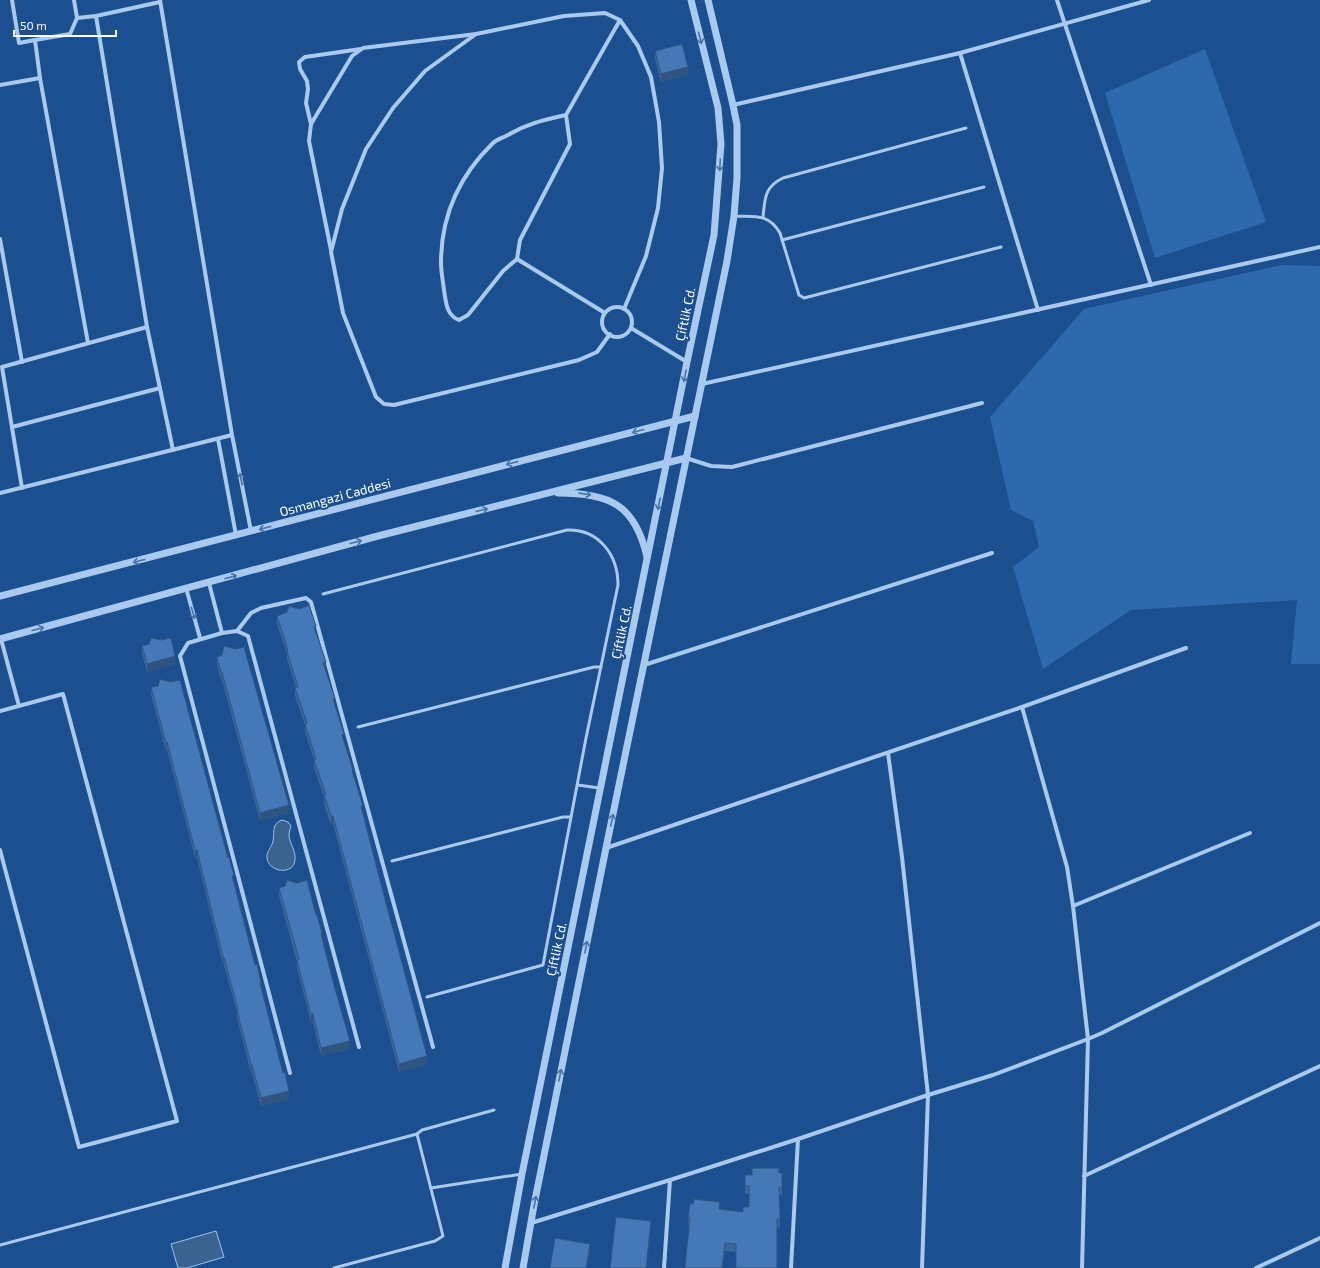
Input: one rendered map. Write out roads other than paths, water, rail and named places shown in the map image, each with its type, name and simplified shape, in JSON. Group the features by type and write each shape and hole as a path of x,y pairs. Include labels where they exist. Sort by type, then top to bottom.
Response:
{"street":[{"path":"12,0 19,43 70,34 77,18 74,0"},
{"name":"Çiftlik Cd.","path":"505,1268 522,1174 714,235 721,144 718,108 691,0"},
{"path":"523,1268 606,848 727,261 734,216 738,148 737,125 708,0"},
{"path":"1057,0 1151,284"},
{"path":"733,105 960,53 1149,0"},
{"path":"77,18 96,16 160,1 232,435 251,532"},
{"path":"610,334 598,352 579,360 394,405 384,404 376,396 343,313 309,141 311,124 306,103 308,89 307,81 300,69 299,62 305,57 476,34 564,16 605,13 620,20 638,46 651,77 659,122 662,168 658,208 646,256 624,309"},
{"path":"96,16 147,327 173,450"},
{"path":"566,115 536,121 515,130 494,142 474,165 454,195 443,228 441,264 447,309 453,318 459,320 468,315 503,271 516,259 520,240 570,144 566,115 620,20"},
{"path":"331,252 342,209 366,150 393,108 426,71 476,34"},
{"path":"35,40 40,78 88,343"},
{"path":"311,124 352,56 363,48"},
{"path":"960,53 1038,310"},
{"path":"0,85 40,78"},
{"path":"0,239 22,362"},
{"path":"702,384 1320,247"},
{"path":"516,259 605,313"},
{"path":"613,307 624,309 630,314 630,328 624,335 614,336 603,327 603,317 605,313 613,307"},
{"path":"22,488 2,367 147,327"},
{"path":"630,328 687,362"},
{"path":"12,427 160,388"},
{"path":"19,706 0,639 378,536 668,462 686,458 712,466 732,467 982,403"},
{"name":"Osmangazi Caddesi","path":"0,596 695,416"},
{"path":"0,493 232,435"},
{"path":"218,439 236,535"},
{"path":"546,493 579,493 598,496 618,504 631,516 640,531 648,560"},
{"path":"644,664 992,553"},
{"path":"209,583 222,632"},
{"path":"186,588 200,638"},
{"path":"237,631 251,613 261,608 306,598 311,602 433,1047"},
{"path":"290,1073 180,656 188,642 222,632 237,631 248,636 359,1047"},
{"path":"606,848 1022,708 1186,648"},
{"path":"0,711 63,694 177,1121 79,1147 0,850"},
{"path":"1022,708 1067,867 1073,906 1088,1039 1082,1268"},
{"path":"888,753 902,857 928,1095 922,1268"},
{"path":"1073,906 1250,833"},
{"path":"531,1223 798,1139 928,1095 993,1075 1088,1039 1320,923"},
{"path":"1084,1176 1320,1066"},
{"path":"790,1268 798,1139"},
{"path":"664,1268 670,1180"},
{"path":"1256,1268 1320,1238"}],"lane":[{"path":"763,217 765,197 768,190 772,185 783,178 966,128"},
{"path":"782,240 984,187"},
{"path":"734,216 763,217 774,225 780,233 799,295 804,298 1001,248"},
{"path":"323,594 567,530 579,530 594,536 611,553 614,561 618,577 618,585 543,965 427,997"},
{"path":"358,727 594,666 601,667"},
{"path":"578,785 601,788"},
{"path":"392,861 563,817 571,817"},
{"path":"0,1244 417,1134 422,1130 494,1110"},
{"path":"334,1268 435,1241 443,1236 417,1134"},
{"path":"431,1188 522,1174"}]}
